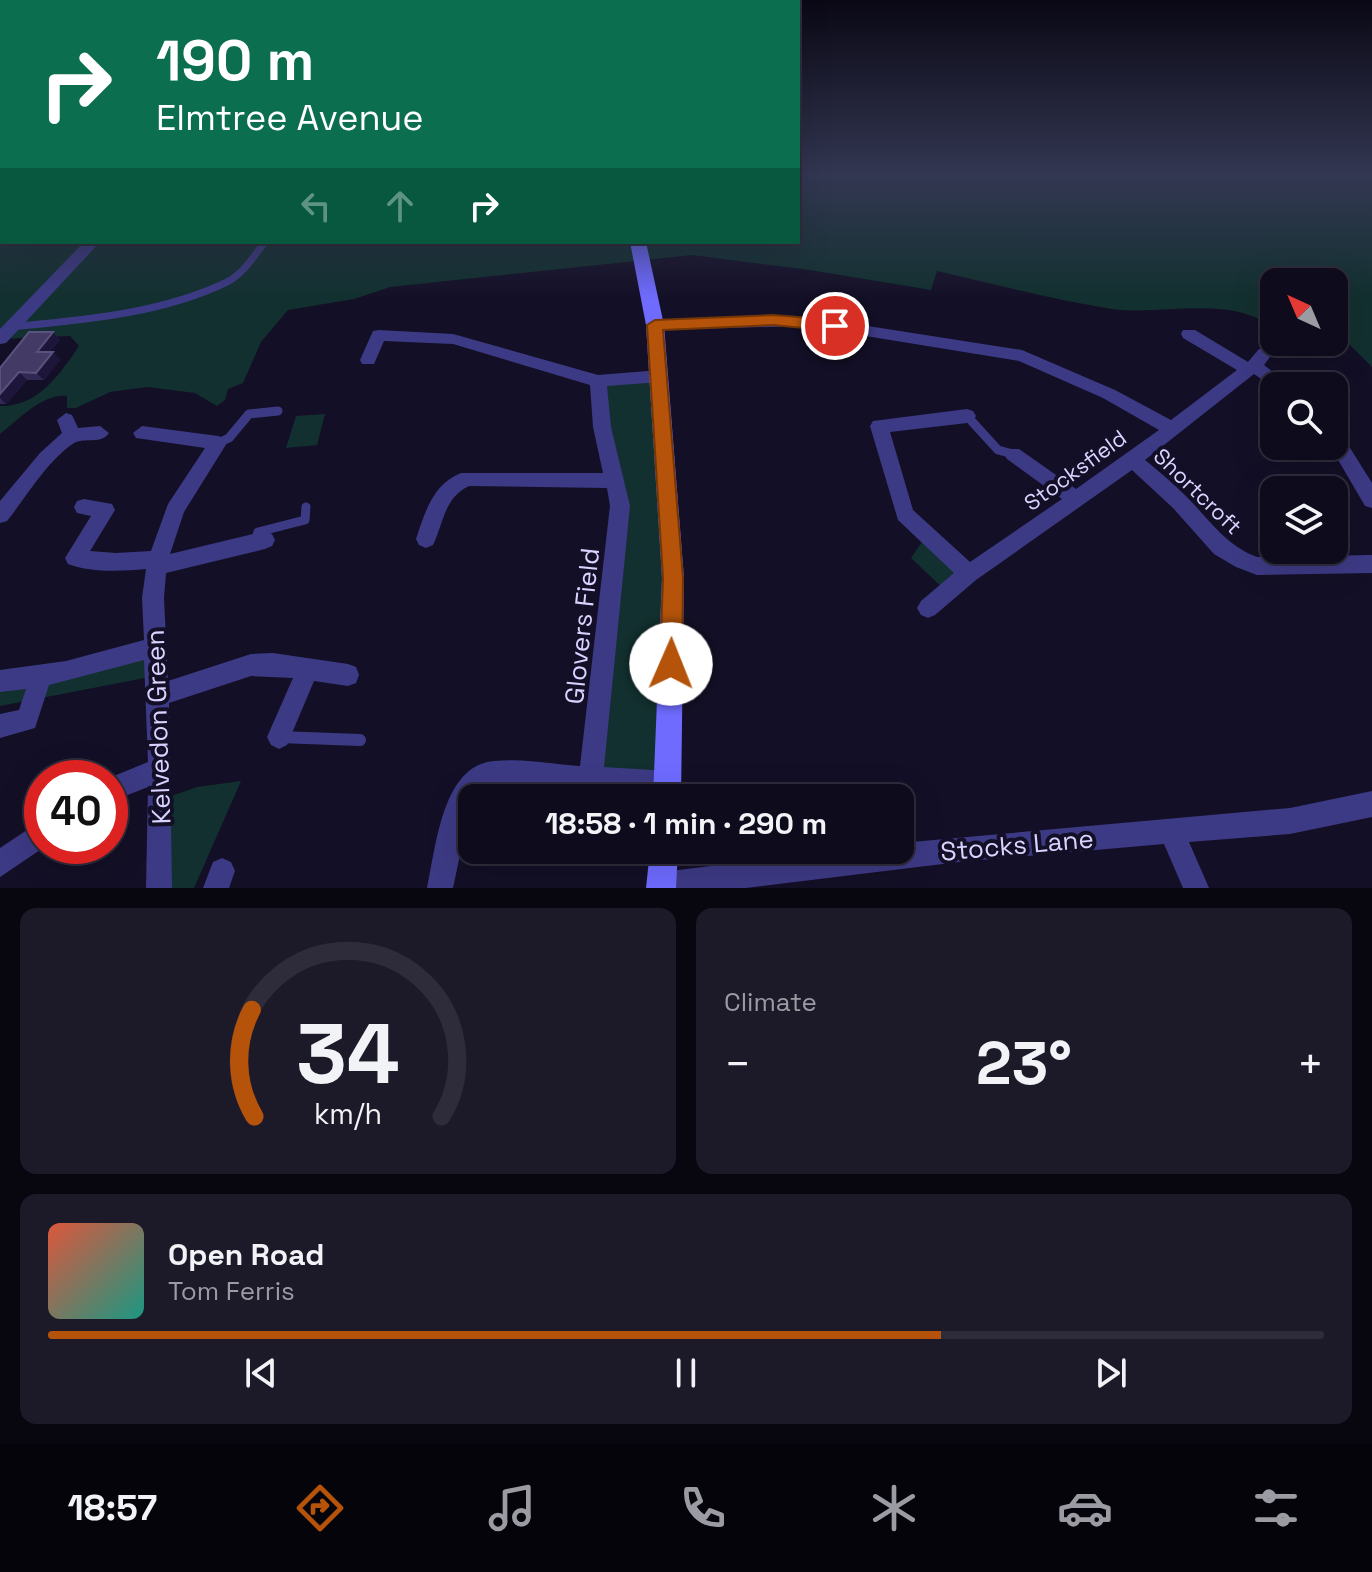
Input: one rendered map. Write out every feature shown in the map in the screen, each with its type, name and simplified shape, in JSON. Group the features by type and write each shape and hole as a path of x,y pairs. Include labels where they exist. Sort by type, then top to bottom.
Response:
{"street":[{"path":"0,339 73,259 91,244"},
{"path":"638,244 655,325 673,578 668,784"},
{"path":"655,325 804,321 1022,356 1109,394 1170,428"},
{"path":"368,360 376,330 453,339 598,381 660,376"},
{"path":"1189,334 1256,363 1267,372"},
{"name":"Stocksfield","path":"928,608 969,574 1132,460 1256,363"},
{"name":"Glovers Field","path":"591,777 620,506 602,427 598,381"},
{"path":"967,416 879,426 905,514 969,574"},
{"path":"0,515 69,428 100,433"},
{"path":"142,433 218,443"},
{"name":"Kelvedon Green","path":"159,888 160,769 155,647 157,562 175,510 218,443"},
{"path":"1013,454 1076,499"},
{"name":"Shortcroft","path":"1132,460 1182,504 1209,540 1242,561 1257,566 1372,564"},
{"path":"1348,460 1372,500"},
{"path":"426,539 438,504 450,486 458,481 468,478 614,481"},
{"path":"84,507 105,510 75,558 157,562 260,541"},
{"path":"0,681 111,661 155,647"},
{"path":"157,696 251,665 273,664 348,675"},
{"path":"279,737 307,671"},
{"path":"0,726 27,720 41,676"},
{"path":"128,782 160,769"},
{"path":"440,888 460,802 466,789 478,778 507,772 549,778 591,777 632,784"},
{"name":"Stocks Lane","path":"661,887 959,849 1172,833 1369,810"},
{"path":"1172,833 1196,888"},
{"path":"0,864 24,846"},
{"path":"661,887 663,864"}],"lane":[{"path":"11,327 96,319 229,281 248,265 264,244"},
{"path":"218,443 229,438 249,414 278,411"},
{"path":"967,416 976,420 993,447 1005,454 1013,454"},
{"path":"260,541 258,532 305,520 306,507"},
{"path":"279,737 360,740"}],"green space":[{"path":"800,216 1372,216 1372,367 1348,343 1348,268 1260,268 1260,320 1217,309 1112,309 937,271 931,290 692,255 390,287 354,299 288,310 261,342 243,383 228,389 225,400 217,406 195,393 147,387 110,392 76,408 67,408 67,396 58,396 40,403 0,434 0,406 26,401 56,378 79,346 70,336 0,339 0,244 800,244"},
{"path":"660,376 668,783 591,777 617,537 598,381"},
{"path":"325,414 317,445 286,448 296,416"},
{"path":"926,536 969,574 947,592 911,558"},
{"path":"155,647 155,676 0,706 0,681"},
{"path":"241,781 194,888 159,888 160,800 197,787"}],"building":[{"path":"29,332 53,332 37,352 53,352 36,373 19,372 0,394 0,368"}],"route":[{"path":"671,664 673,578 655,325 773,320 835,326"}]}
